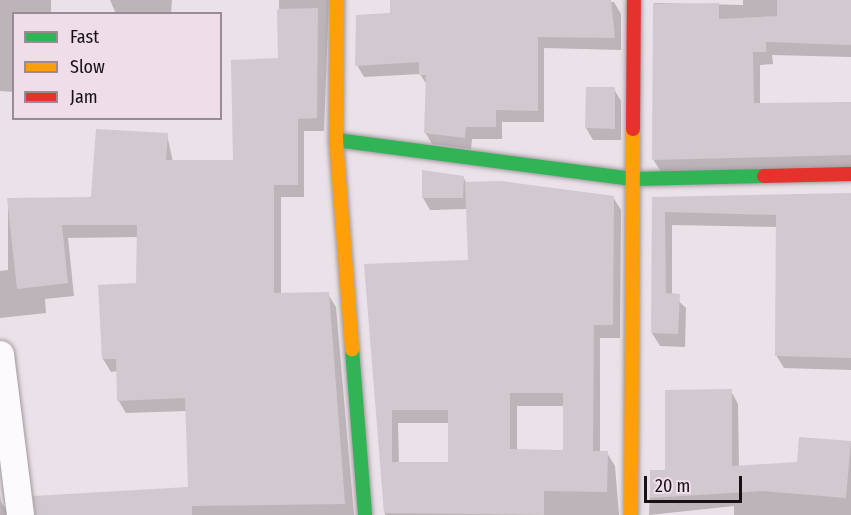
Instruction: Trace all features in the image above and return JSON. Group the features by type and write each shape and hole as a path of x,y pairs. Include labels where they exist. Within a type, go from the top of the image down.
{"street":[{"path":"337,0 336,140 365,515"},
{"path":"631,515 634,0"},
{"path":"336,140 632,179 851,174"},
{"path":"0,354 20,515"}],"building":[{"path":"390,0 611,0 615,38 538,37 538,111 496,110 496,127 466,127 465,138 424,133 426,75 419,75 419,62 355,66 356,15 390,13"},
{"path":"777,0 851,0 851,45 766,42 766,52 753,52 754,103 851,102 851,155 652,160 653,4 719,3 719,19 777,16"},
{"path":"318,8 317,118 298,119 298,185 274,185 274,293 329,292 345,504 192,506 192,515 35,515 33,496 188,487 185,398 117,401 116,359 102,359 98,285 136,283 137,225 62,225 68,283 17,289 7,198 91,197 96,129 168,133 166,160 233,160 231,60 278,58 277,9"},
{"path":"586,87 615,87 615,129 585,128"},
{"path":"422,170 464,176 463,198 422,198"},
{"path":"501,181 614,196 613,325 594,325 593,451 608,451 607,492 544,491 544,515 384,513 364,264 468,260 465,182","holes":["510,393 563,393 563,450 510,449","392,410 448,410 448,462 392,462"]},
{"path":"851,193 851,358 775,356 776,215 665,212 666,293 680,294 678,334 651,333 652,197"},
{"path":"732,389 732,466 797,462 799,437 851,441 846,498 762,491 650,498 650,470 665,470 665,390"}],"traffic: fast":[{"path":"336,140 632,179 764,176"},
{"path":"352,349 365,515"}],"traffic: slow":[{"path":"337,0 336,140 352,349"},
{"path":"631,515 633,129"}],"traffic: jam":[{"path":"633,129 634,0"},
{"path":"764,176 851,174"}]}
